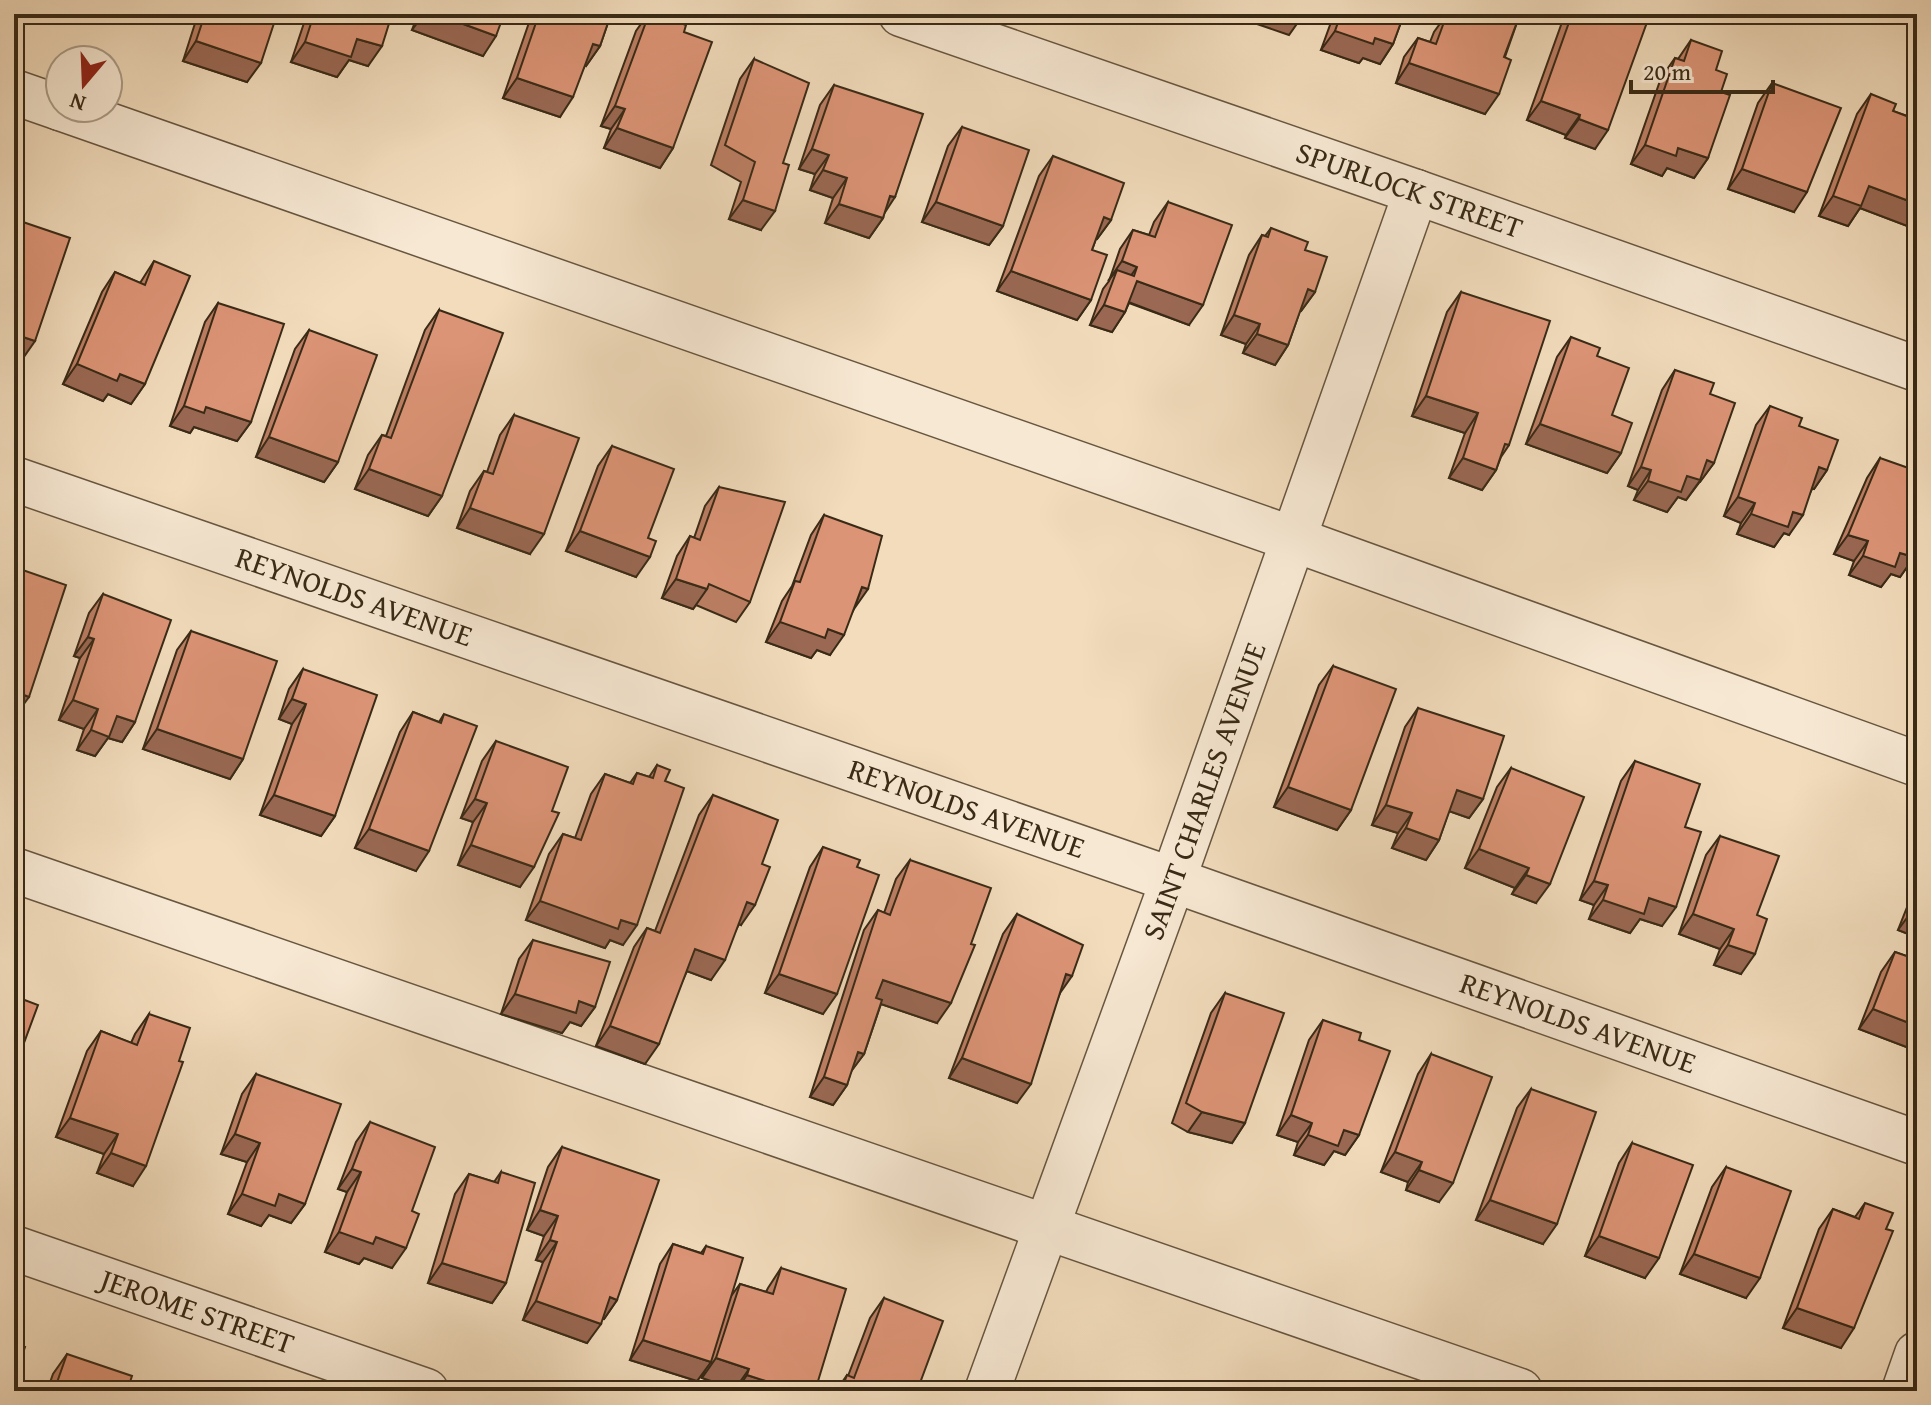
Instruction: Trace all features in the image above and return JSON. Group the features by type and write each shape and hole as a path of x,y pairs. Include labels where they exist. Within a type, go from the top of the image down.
{"street":[{"name":"SPURLOCK STREET","path":"901,14 1917,369"},
{"path":"14,92 44,102"},
{"path":"106,124 1293,539 1917,764"},
{"name":"SAINT CHARLES AVENUE","path":"987,1391 1173,880 1416,192"},
{"name":"REYNOLDS AVENUE","path":"14,479 1173,880 1917,1143"},
{"path":"14,870 1520,1391"},
{"name":"JEROME STREET","path":"14,1248 426,1391"},
{"path":"1904,1391 1917,1354"}],"building":[{"path":"205,14 277,14 261,63 196,41"},
{"path":"314,14 392,14 382,46 357,39 351,57 305,42"},
{"path":"436,14 504,14 496,36"},
{"path":"539,14 611,14 600,46 593,44 573,97 517,78"},
{"path":"649,14 686,25 684,32 712,42 673,148 617,128 625,109 615,106"},
{"path":"1341,14 1404,14 1393,44 1375,38 1373,44 1335,31"},
{"path":"1447,14 1520,14 1504,57 1511,60 1499,94 1409,63 1418,38 1436,44"},
{"path":"1572,14 1650,14 1608,130 1579,119 1580,115 1541,101"},
{"path":"1691,40 1722,51 1716,70 1727,74 1721,92 1730,95 1708,158 1678,148 1676,156 1645,145 1675,58 1684,61"},
{"path":"754,59 809,83 783,163 789,165 775,211 743,200 755,162 725,145"},
{"path":"1772,83 1841,108 1807,192 1742,169"},
{"path":"834,85 923,114 895,197 890,196 883,218 839,204 847,178 823,170 829,155 812,149"},
{"path":"1871,94 1896,104 1893,111 1917,120 1917,204 1869,186 1861,206 1833,196"},
{"path":"962,127 1029,150 1003,226 936,202"},
{"path":"1053,156 1124,183 1111,220 1104,217 1092,250 1107,255 1091,300 1011,271"},
{"path":"1168,202 1232,225 1203,305 1137,281 1125,312 1104,305 1117,270 1134,276 1137,267 1122,261 1133,230 1155,237"},
{"path":"14,219 70,238 35,341 14,334"},
{"path":"1271,228 1308,242 1305,250 1327,257 1315,292 1308,289 1288,345 1257,334 1260,324 1234,315 1262,235 1268,237"},
{"path":"154,261 190,276 145,384 120,374 117,381 77,364 115,272 145,285"},
{"path":"1461,292 1550,321 1509,445 1505,444 1496,470 1463,458 1478,413 1426,396"},
{"path":"218,303 284,324 251,422 206,407 204,413 184,406"},
{"path":"439,310 503,333 442,496 369,469 382,435 391,438"},
{"path":"309,330 377,355 338,462 269,437"},
{"path":"1571,337 1600,348 1597,356 1629,368 1612,415 1632,423 1621,453 1540,424"},
{"path":"1675,370 1714,383 1710,394 1735,403 1714,463 1707,460 1700,480 1687,476 1681,492 1648,481 1651,470 1641,467"},
{"path":"1770,406 1802,418 1799,426 1838,440 1827,470 1819,467 1803,515 1793,512 1788,527 1751,514 1755,503 1738,497"},
{"path":"514,415 579,438 544,534 470,508 484,471 493,474"},
{"path":"612,446 674,469 648,538 656,541 650,557 580,531"},
{"path":"1880,458 1917,471 1917,549 1914,557 1900,553 1895,567 1863,556 1868,541 1848,535"},
{"path":"719,487 785,502 750,602 709,584 707,589 676,579 690,536 700,540"},
{"path":"824,515 882,536 868,589 862,587 844,635 828,629 825,638 780,622 795,581 800,582"},
{"path":"14,567 66,585 29,697 14,691"},
{"path":"103,594 171,620 135,722 117,716 109,737 91,730 98,709 73,700 94,639 88,637"},
{"path":"191,631 277,661 243,759 157,729"},
{"path":"1333,666 1396,689 1351,810 1288,787"},
{"path":"303,669 377,695 335,816 274,795 306,704 292,699"},
{"path":"1418,708 1504,736 1483,799 1457,790 1439,840 1406,828 1412,813 1386,805"},
{"path":"413,712 441,723 444,714 477,726 429,851 369,829"},
{"path":"496,741 568,767 552,811 559,813 534,867 471,845 487,803 475,799"},
{"path":"1635,761 1700,784 1685,827 1701,832 1676,907 1649,898 1644,914 1603,900 1608,885 1594,881"},
{"path":"657,765 670,770 665,781 684,788 637,925 621,920 618,929 540,901 563,834 581,840 605,774 633,784 637,773 653,778"},
{"path":"1511,768 1584,797 1550,884 1526,875 1529,868 1479,849"},
{"path":"713,795 778,820 762,864 770,867 755,905 747,902 725,960 695,949 659,1044 610,1026 647,928 660,933"},
{"path":"1720,836 1779,856 1757,915 1767,919 1755,954 1728,945 1734,929 1693,914"},
{"path":"823,847 860,860 857,867 879,875 837,994 779,974"},
{"path":"910,860 991,888 971,944 975,945 951,1003 883,980 876,998 882,1000 864,1054 858,1052 847,1085 824,1077 878,910 890,915"},
{"path":"1017,914 1083,945 1072,976 1066,974 1031,1084 962,1058"},
{"path":"533,940 610,962 595,1007 579,1001 576,1013 515,994"},
{"path":"1895,952 1915,959 1917,952 1917,1026 1873,1009"},
{"path":"1225,993 1284,1013 1245,1123 1202,1112 1186,1103"},
{"path":"14,996 38,1005 14,1070"},
{"path":"149,1014 190,1028 179,1061 183,1062 146,1166 111,1153 118,1134 70,1118 101,1031 137,1045"},
{"path":"1323,1020 1361,1033 1359,1040 1390,1051 1359,1135 1344,1130 1338,1146 1308,1135 1312,1123 1291,1115"},
{"path":"1431,1054 1492,1077 1453,1183 1419,1170 1422,1162 1395,1152"},
{"path":"256,1074 341,1104 305,1204 279,1194 275,1206 242,1194 260,1143 235,1134"},
{"path":"1531,1089 1596,1112 1557,1224 1490,1200"},
{"path":"370,1122 435,1147 412,1211 419,1214 406,1248 376,1237 373,1244 339,1232 361,1172 352,1169"},
{"path":"1632,1143 1693,1165 1659,1258 1599,1236"},
{"path":"562,1147 659,1180 617,1300 610,1297 601,1324 536,1301 557,1242 550,1240 558,1216 540,1210"},
{"path":"1726,1167 1791,1191 1760,1278 1694,1254"},
{"path":"501,1172 535,1183 506,1283 442,1263 469,1174 498,1183"},
{"path":"1865,1203 1893,1213 1886,1229 1893,1231 1854,1328 1797,1308 1833,1209 1859,1219"},
{"path":"673,1244 703,1254 706,1246 743,1258 711,1362 643,1340"},
{"path":"781,1268 846,1289 815,1391 797,1391 747,1375 749,1369 716,1358 740,1284 773,1294"},
{"path":"884,1298 943,1321 917,1391 841,1391 847,1375 854,1378"},
{"path":"14,1344 25,1347 14,1380"},
{"path":"67,1354 132,1376 127,1391 54,1391"},
{"path":"166,1385 185,1391 164,1391"}]}
